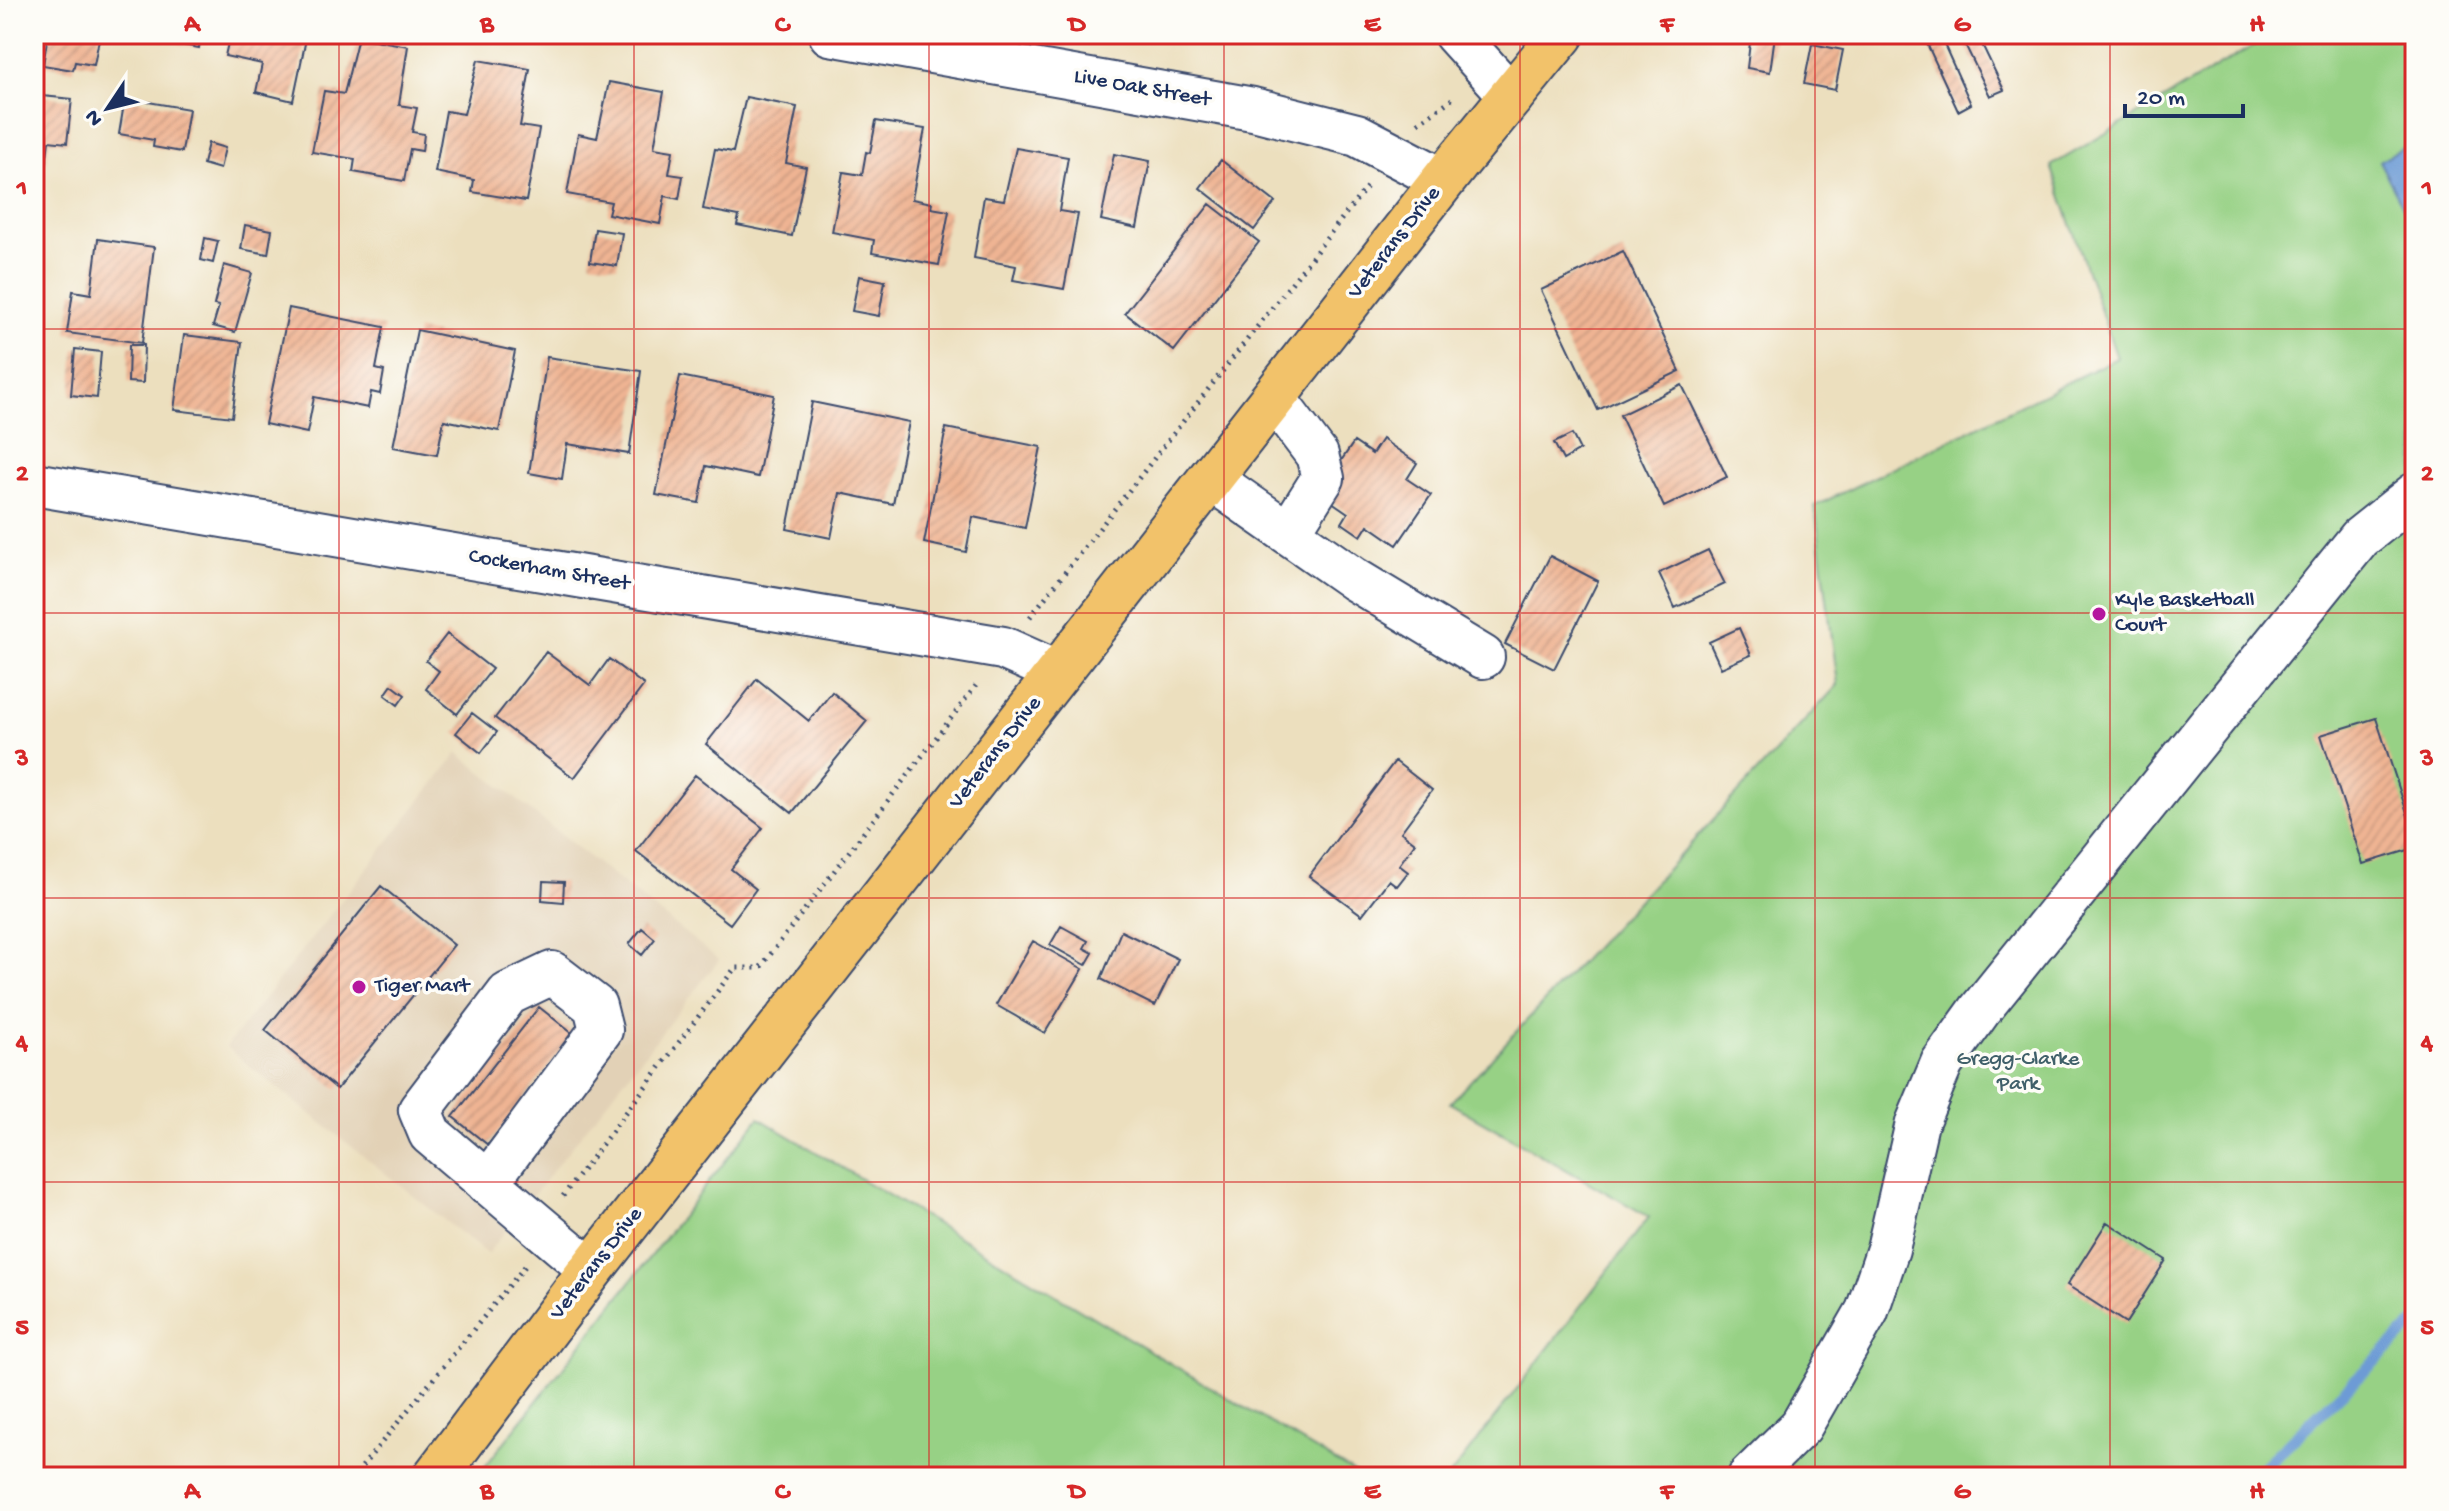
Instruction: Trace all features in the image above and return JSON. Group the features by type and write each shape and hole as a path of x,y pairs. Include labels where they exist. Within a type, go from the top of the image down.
{"main road":[{"name":"Veterans Drive","path":"435,1477 591,1270 1443,180 1562,34"}],"street":[{"name":"Live Oak Street","path":"830,34 1253,109 1357,135 1443,180"},
{"path":"1455,34 1512,97"},
{"path":"1274,398 1317,455 1323,478 1289,532"},
{"path":"1211,479 1354,579 1483,657"},
{"name":"Cockerham Street","path":"34,484 1003,648 1059,673"},
{"path":"1749,1477 1801,1426 1867,1311 1888,1249 1917,1123 1942,1063 1980,1010 2360,538 2415,494"},
{"path":"487,1183 601,1030 595,1006 552,973 508,994 420,1110 430,1134 487,1183 545,1230 591,1270"}],"path":[{"path":"1411,129 1459,94"},
{"path":"1026,622 1374,177"},
{"path":"354,1477 528,1264 566,1191 735,968 760,968 979,682"},
{"path":"360,1469 370,1477"}],"shaded area":[{"path":"458,753 719,960 487,1254 226,1047"}],"green space":[{"name":"Gregg-Clarke Park","path":"2273,34 2415,34 2415,1477 1449,1477 1649,1217 1450,1103 1838,685 1815,506 2117,358 2051,166"},
{"path":"759,1118 1361,1477 477,1477"}],"water":[{"path":"2415,141 2415,229 2379,161"}],"building":[{"path":"48,34 100,34 94,65 75,62 73,70 43,65"},
{"path":"128,34 201,34 199,48"},
{"path":"230,34 307,34 293,101 256,92 262,64 225,56"},
{"path":"1751,34 1775,35 1770,72 1747,68"},
{"path":"1960,34 1977,34 2004,90 1990,96"},
{"path":"358,37 408,46 399,105 417,108 412,132 424,134 422,151 410,149 404,181 353,172 355,159 312,152 324,91 344,94"},
{"path":"1942,40 1971,104 1958,111 1928,46"},
{"path":"1812,44 1843,50 1835,90 1804,84"},
{"path":"478,60 530,69 520,126 539,129 526,201 472,192 474,180 435,172 446,111 464,114"},
{"path":"609,82 664,92 654,148 673,151 669,174 683,176 679,199 665,196 660,224 608,214 611,202 567,194 578,134 597,138"},
{"path":"42,96 72,99 67,143 49,141 46,164 34,162 34,115 39,116"},
{"path":"746,97 797,107 786,163 806,167 792,236 737,225 739,216 703,209 715,149 733,152"},
{"path":"125,98 189,109 182,152 153,147 154,140 119,134"},
{"path":"876,121 925,129 912,199 932,203 931,208 949,211 939,265 872,253 874,240 832,232 843,172 862,175"},
{"path":"208,143 225,148 220,169 203,164"},
{"path":"1016,148 1068,157 1059,211 1078,214 1064,289 1013,280 1016,266 974,258 984,197 1004,200"},
{"path":"1114,154 1150,161 1137,228 1101,220"},
{"path":"1221,160 1275,202 1254,230 1200,188"},
{"path":"1210,204 1259,242 1174,351 1125,313"},
{"path":"245,225 272,230 268,254 241,249"},
{"path":"595,229 622,233 617,266 590,262"},
{"path":"205,238 218,241 213,263 201,260"},
{"path":"98,239 154,247 142,343 67,333 73,291 91,294"},
{"path":"1623,251 1680,371 1598,410 1541,290"},
{"path":"224,265 252,273 235,332 213,326 219,306 214,305"},
{"path":"859,276 885,281 879,316 852,311"},
{"path":"289,308 384,327 376,369 384,371 380,394 371,392 368,408 314,397 307,433 265,424"},
{"path":"417,330 515,351 499,431 444,420 437,455 393,447"},
{"path":"184,335 242,342 232,417 174,410"},
{"path":"129,345 144,345 143,383 128,382"},
{"path":"75,349 101,352 97,398 71,395"},
{"path":"547,357 641,371 629,454 567,444 562,479 529,473"},
{"path":"680,376 774,395 758,477 706,466 699,503 656,495"},
{"path":"1682,385 1727,477 1664,507 1620,415"},
{"path":"812,402 909,422 893,504 840,493 831,538 787,529"},
{"path":"946,428 1041,447 1025,528 973,517 966,552 924,543"},
{"path":"1572,434 1580,450 1563,460 1554,443"},
{"path":"1382,439 1417,463 1407,479 1431,495 1397,545 1368,525 1361,536 1342,523 1348,513 1319,493 1354,442 1372,454"},
{"path":"1708,550 1725,584 1675,608 1659,573"},
{"path":"1550,556 1598,581 1554,669 1505,644"},
{"path":"1739,628 1751,655 1721,668 1709,642"},
{"path":"447,634 492,669 457,714 426,689 439,671 426,661"},
{"path":"546,652 590,685 609,659 644,685 574,778 495,718"},
{"path":"757,679 809,721 832,692 867,721 792,813 706,744"},
{"path":"392,685 405,695 398,705 385,695"},
{"path":"472,713 497,732 481,753 456,733"},
{"path":"2376,718 2415,837 2415,848 2363,864 2321,735"},
{"path":"1395,761 1432,790 1401,832 1415,843 1399,865 1408,872 1397,886 1389,880 1362,915 1309,876"},
{"path":"695,775 763,828 731,869 756,889 730,924 636,851"},
{"path":"543,881 564,882 563,902 542,900"},
{"name":"Tiger Mart","path":"381,886 454,945 337,1089 265,1030"},
{"path":"1061,926 1088,941 1084,948 1093,953 1086,965 1050,945"},
{"path":"642,928 655,939 642,955 629,944"},
{"path":"1121,931 1178,959 1155,1006 1101,979"},
{"path":"1033,941 1083,969 1045,1033 996,1005"},
{"path":"539,1007 573,1034 488,1145 453,1117"},
{"path":"2107,1222 2166,1260 2126,1323 2067,1285"}],"waterway":[{"path":"2253,1477 2415,1323"}],"place":[{"name":"Kyle Basketball Court","path":"2099,614"},
{"name":"Tiger Mart","path":"359,987"}]}
